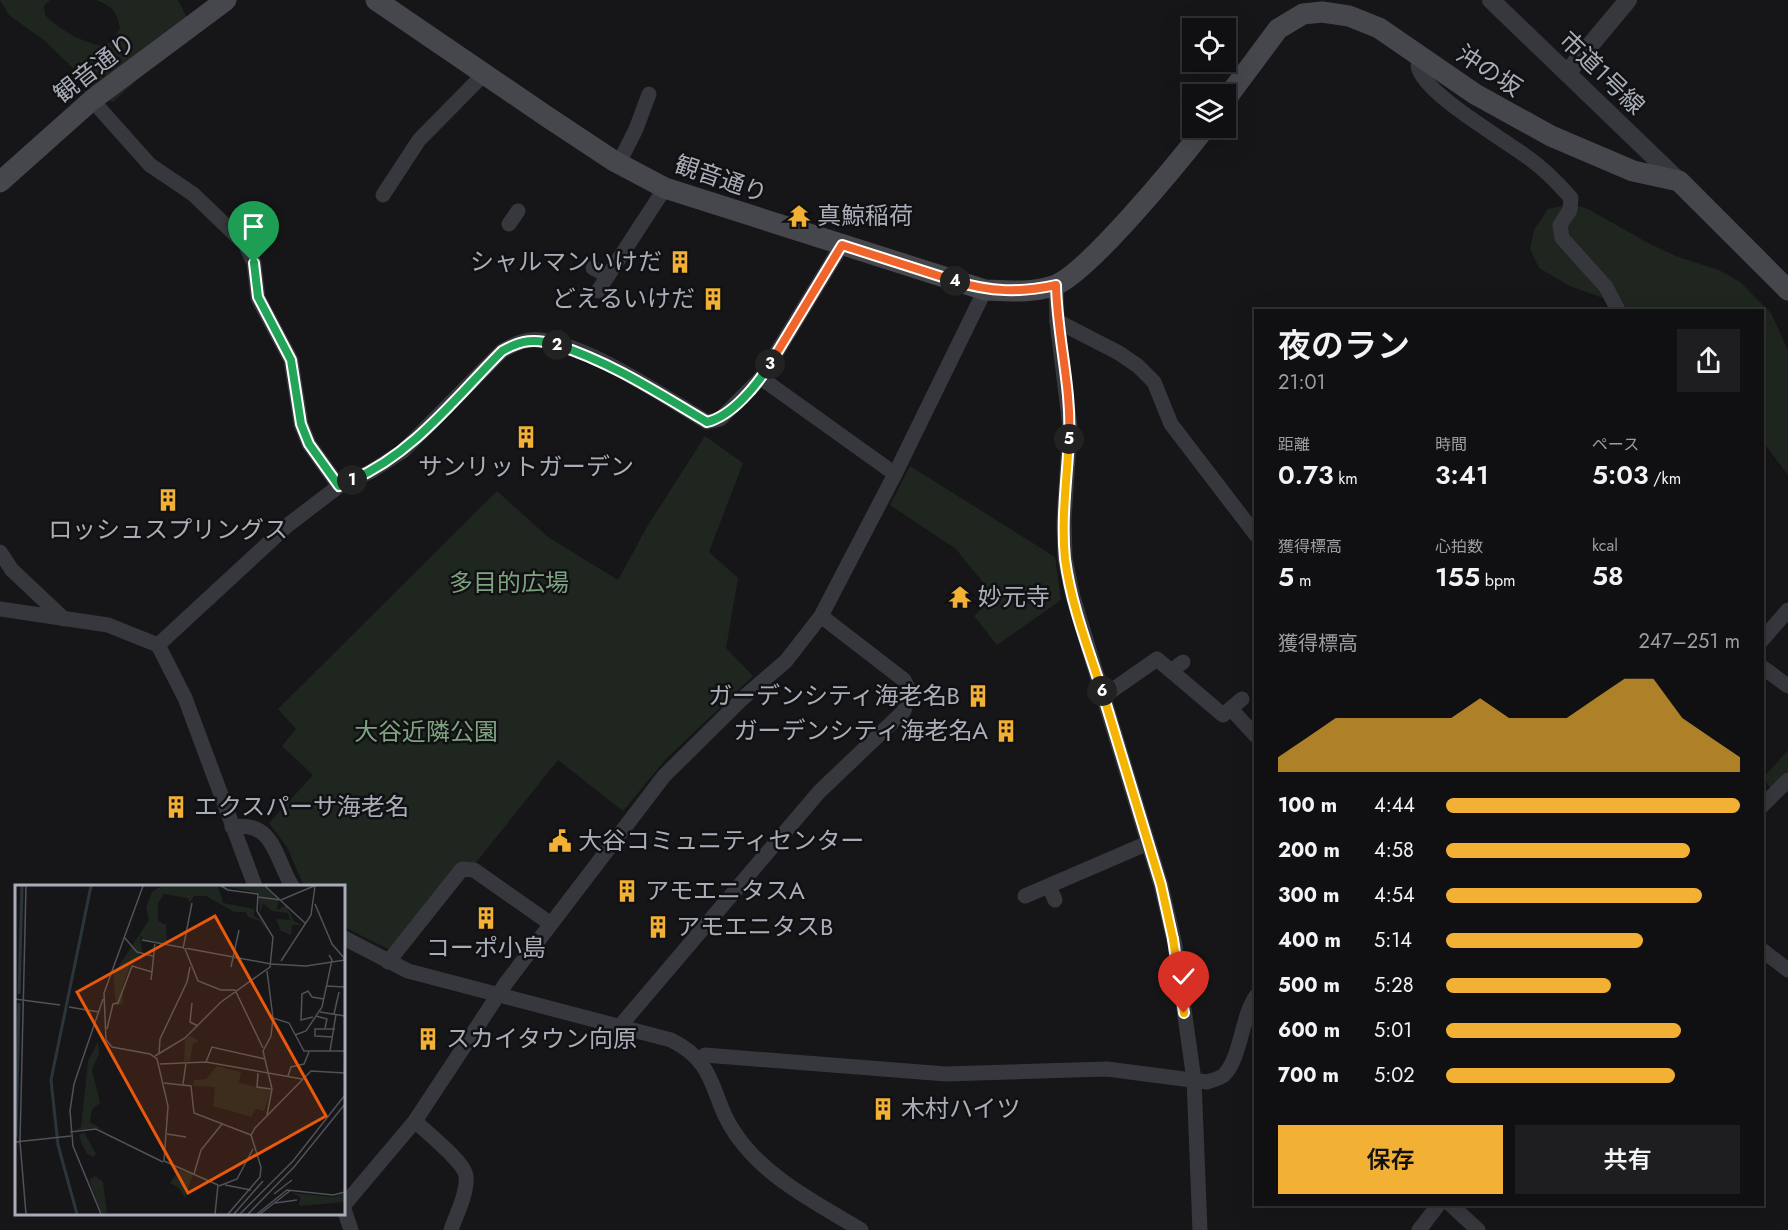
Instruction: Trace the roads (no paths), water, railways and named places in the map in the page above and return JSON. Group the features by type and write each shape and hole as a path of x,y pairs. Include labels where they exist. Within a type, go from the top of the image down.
{"main road":[{"name":"観音通り","path":"0,182 92,100 226,0"},
{"name":"観音通り","path":"376,0 619,163 665,188 985,290 1025,291 1056,285 1088,262 1197,138"},
{"name":"沖の坂","path":"1236,86 1278,29 1304,14 1322,12 1349,16 1379,28 1501,109 1551,136 1633,171 1679,181"},
{"path":"1679,181 1788,290"}],"street":[{"name":"市道1号線","path":"1491,0 1679,181"},
{"path":"1567,73 1628,0"},
{"path":"1423,58 1418,66 1419,74 1429,84 1465,114 1525,154 1571,198 1570,210 1560,225 1562,238 1606,287 1617,309"},
{"path":"383,195 419,140 484,74"},
{"path":"619,163 636,129 649,93"},
{"path":"92,100 150,165 193,194 245,244 254,263 258,297 291,360 301,424 309,444 339,486"},
{"path":"598,291 665,188"},
{"path":"158,645 288,525 339,486 370,472 404,451 502,351 519,341 541,340 584,353 623,372 707,422 720,419 761,378 842,245"},
{"path":"593,268 608,276"},
{"path":"1056,285 1057,321 1070,427 1064,520 1065,558 1072,597 1161,885 1175,945 1194,1080 1200,1230"},
{"path":"345,1206 415,1121 500,994 664,776 743,698 786,661 821,616 895,474 985,290"},
{"path":"1057,321 1119,352 1154,382 1172,424 1254,532"},
{"path":"761,378 895,474"},
{"path":"0,552 12,570 64,619"},
{"path":"0,609 108,625 158,645 185,698 255,885"},
{"path":"1764,638 1788,610"},
{"path":"620,1026 819,792 904,711 909,690 904,680 821,616"},
{"path":"1104,696 1157,659 1177,666 1223,715 1237,704 1254,733"},
{"path":"1764,668 1788,686"},
{"path":"1764,804 1788,780"},
{"path":"232,827 252,825 260,830 273,846 292,885"},
{"path":"1025,896 1052,893 1148,843"},
{"path":"388,963 462,869 474,870 551,924"},
{"path":"345,939 388,963 408,970 671,1040 698,1057 709,1073 732,1129 757,1160 782,1181 861,1230"},
{"path":"1764,952 1788,970"},
{"path":"705,1055 946,1074 1107,1069 1207,1082 1222,1077 1231,1066 1243,1022 1254,1000"},
{"path":"415,1121 459,1163 466,1174 465,1189 451,1230"},
{"path":"1419,1230 1437,1206"},
{"path":"1452,1206 1478,1230"},
{"path":"345,1210 351,1230"}],"place":[{"name":"真鯨稲荷","path":"799,216"},
{"name":"シャルマンいけだ","path":"680,262"},
{"name":"どえるいけだ","path":"713,299"},
{"name":"サンリットガーデン","path":"526,437"},
{"name":"ロッシュスプリングス","path":"168,500"},
{"name":"妙元寺","path":"960,597"},
{"name":"ガーデンシティ海老名B","path":"978,696"},
{"name":"ガーデンシティ海老名A","path":"1006,731"},
{"name":"エクスパーサ海老名","path":"176,807"},
{"name":"大谷コミュニティセンター","path":"560,841"},
{"name":"アモエニタスA","path":"627,891"},
{"name":"コーポ小島","path":"486,918"},
{"name":"アモエニタスB","path":"658,927"},
{"name":"スカイタウン向原","path":"428,1039"},
{"name":"木村ハイツ","path":"883,1109"}],"park label":[{"name":"多目的広場","path":"509,583"},
{"name":"大谷近隣公園","path":"426,732"}]}
